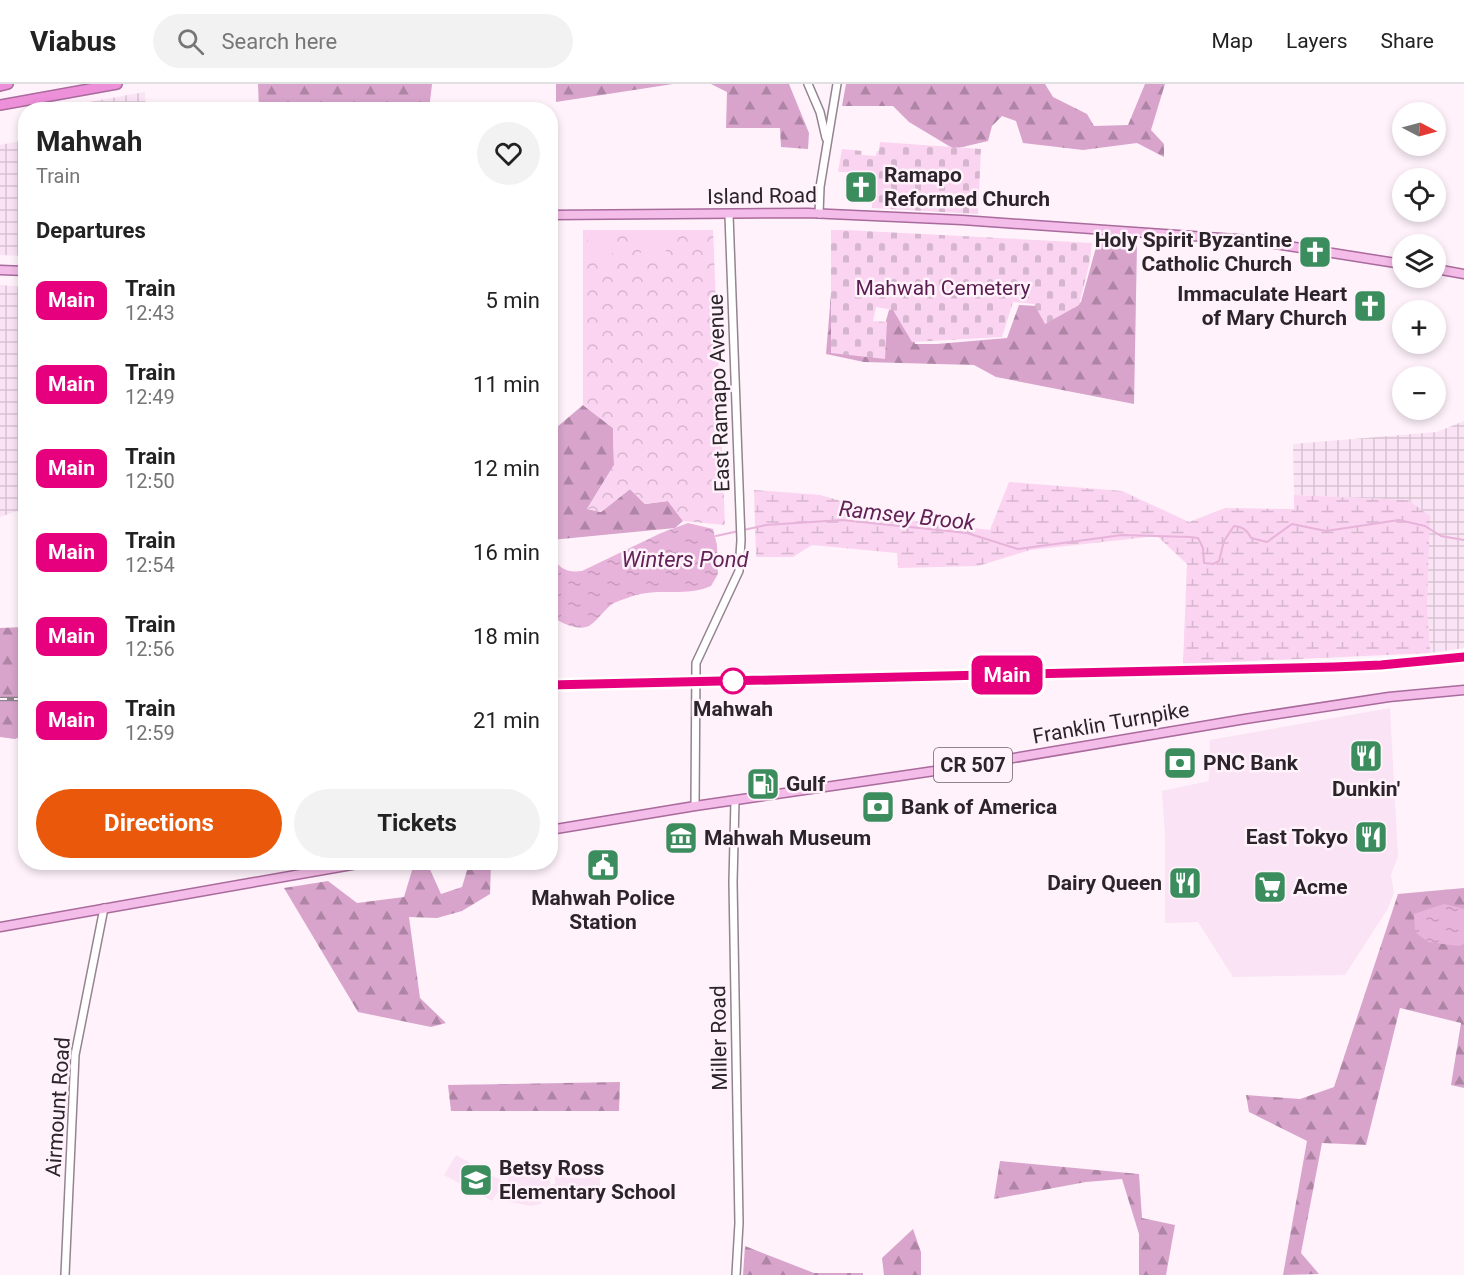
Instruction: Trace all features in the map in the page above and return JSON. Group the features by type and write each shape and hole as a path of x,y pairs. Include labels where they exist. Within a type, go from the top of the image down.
{"highway":[{"path":"0,86 8,84"},
{"path":"0,105 117,84"}],"main road":[{"name":"Island Road","path":"558,215 819,214 962,220 1218,237 1267,242 1392,262"},
{"path":"0,270 18,271"},
{"path":"1446,271 1464,274"},
{"name":"Franklin Turnpike","path":"558,829 695,806 948,770 1245,719 1389,698 1464,690"},
{"path":"0,927 323,870"}],"street":[{"path":"808,84 820,112 827,145"},
{"path":"819,214 819,193 837,84"},
{"name":"East Ramapo Avenue","path":"695,806 696,663 739,571 741,540 729,215"},
{"name":"Miller Road","path":"735,800 733,882 739,1222 736,1275"},
{"name":"Airmount Road","path":"64,1275 75,1055 104,908"}],"shaded area":[{"path":"145,92 146,102 89,102"},
{"path":"18,141 18,256 0,255 0,145"},
{"path":"0,285 18,286 18,511 0,517"},
{"path":"1464,421 1464,648 1430,653 1427,602 1408,500 1294,495 1293,444 1437,432"},
{"path":"1390,708 1398,856 1391,875 1394,893 1387,910 1345,975 1233,977 1198,922 1165,923 1165,836 1162,791 1209,781 1210,740"},
{"name":"Betsy Ross Elementary School","path":"456,1155 502,1181 508,1182 509,1176 539,1175 540,1171 549,1169 550,1185 555,1184 555,1176 588,1178 589,1173 600,1173 600,1200 556,1201 555,1191 545,1191 545,1199 541,1200 541,1204 531,1206 505,1201 505,1192 498,1192 492,1201 444,1175"}],"green space":[{"path":"258,84 432,84 430,102 259,102"},
{"path":"556,84 673,84 556,102"},
{"path":"711,84 789,84 809,133 808,149 781,147 780,128 726,128 727,92"},
{"path":"846,84 1045,84 1053,97 1087,114 1094,126 1128,125 1145,84 1165,84 1151,130 1164,144 1164,157 1137,143 1083,150 1023,143 1016,121 1002,116 992,126 988,141 954,149 909,122 893,106 842,106"},
{"path":"880,142 981,149 978,214 872,208 873,172 838,172 842,149 862,151 862,155 876,156"},
{"path":"583,230 713,230 725,525 683,521 668,501 645,504 630,489 601,512 587,509 614,465 613,428 583,405"},
{"name":"Mahwah Cemetery","path":"831,230 1092,243 1079,305 1045,324 1034,304 1013,302 1002,337 912,342 893,310 876,307 873,321 887,322 885,359 831,353"},
{"path":"641,231 666,231 666,245 641,246"},
{"path":"612,232 612,244 588,244 588,233"},
{"path":"1098,240 1137,245 1134,404 996,377 974,365 864,362 826,354 834,258 853,339 884,328 889,310 897,306 905,312 915,344 937,344 1007,338 1019,305 1074,308 1081,302"},
{"path":"641,247 666,247 666,262 641,262"},
{"path":"612,249 612,261 588,261 588,250"},
{"path":"583,405 613,428 614,465 587,509 601,512 630,489 645,504 668,501 683,521 675,528 558,539 558,426"},
{"path":"1009,482 1122,491 1189,522 1225,508 1294,509 1294,495 1408,500 1430,516 1427,602 1430,653 1183,664 1187,564 1157,536 1030,550 978,566 898,568 897,553 812,545 793,557 756,557 754,490 820,495 915,521 990,530"},
{"path":"18,627 18,738 15,739 0,737 0,628"},
{"path":"412,870 430,870 441,894 462,887 467,870 491,870 490,894 462,911 437,918 409,917 420,998 446,1023 431,1027 358,1012 284,888 328,881 357,903 404,897"},
{"path":"1464,888 1464,1088 1451,1085 1461,1023 1400,1008 1366,1145 1322,1143 1301,1253 1319,1274 1283,1275 1307,1141 1249,1112 1246,1095 1300,1099 1334,1087 1398,894"},
{"path":"620,1082 619,1111 451,1111 448,1085"},
{"path":"1000,1161 1139,1174 1142,1218 1175,1225 1166,1275 1139,1275 1139,1234 1122,1179 1086,1182 994,1199"},
{"path":"913,1229 921,1252 921,1275 884,1275 882,1258"},
{"path":"745,1246 814,1273 863,1273 863,1275 743,1275"}],"water":[{"name":"Winters Pond","path":"688,523 713,529 717,545 718,574 711,586 693,591 655,592 631,597 614,603 586,627 572,626 558,620 558,564 571,571 582,571 661,533"},
{"path":"1444,904 1464,909 1464,944 1458,946 1428,942 1415,932 1414,914"}],"waterway":[{"name":"Ramsey Brook","path":"716,536 766,525 842,520 967,533 1018,549 1122,535 1190,537 1198,538 1203,548 1204,563 1213,564 1219,561 1224,541 1234,526 1244,529 1251,538 1267,542 1292,524 1326,531 1399,520 1425,526 1441,536 1464,540"}],"railway":[{"path":"558,685 1334,667 1464,657"},
{"path":"0,699 18,699"}],"train":[{"name":"Main","path":"558,685 1334,667 1411,663 1464,657"}],"place":[{"name":"Ramapo Reformed Church","path":"861,187"},
{"name":"Holy Spirit Byzantine Catholic Church","path":"1315,252"},
{"name":"Immaculate Heart of Mary Church","path":"1370,306"},
{"name":"Mahwah","path":"733,681"},
{"name":"Dunkin'","path":"1366,756"},
{"name":"PNC Bank","path":"1180,763"},
{"name":"Gulf","path":"763,784"},
{"name":"Bank of America","path":"878,807"},
{"name":"East Tokyo","path":"1371,837"},
{"name":"Mahwah Museum","path":"681,838"},
{"name":"Mahwah Police Station","path":"603,865"},
{"name":"Dairy Queen","path":"1185,883"},
{"name":"Acme","path":"1270,887"},
{"name":"Betsy Ross Elementary School","path":"476,1180"}]}
